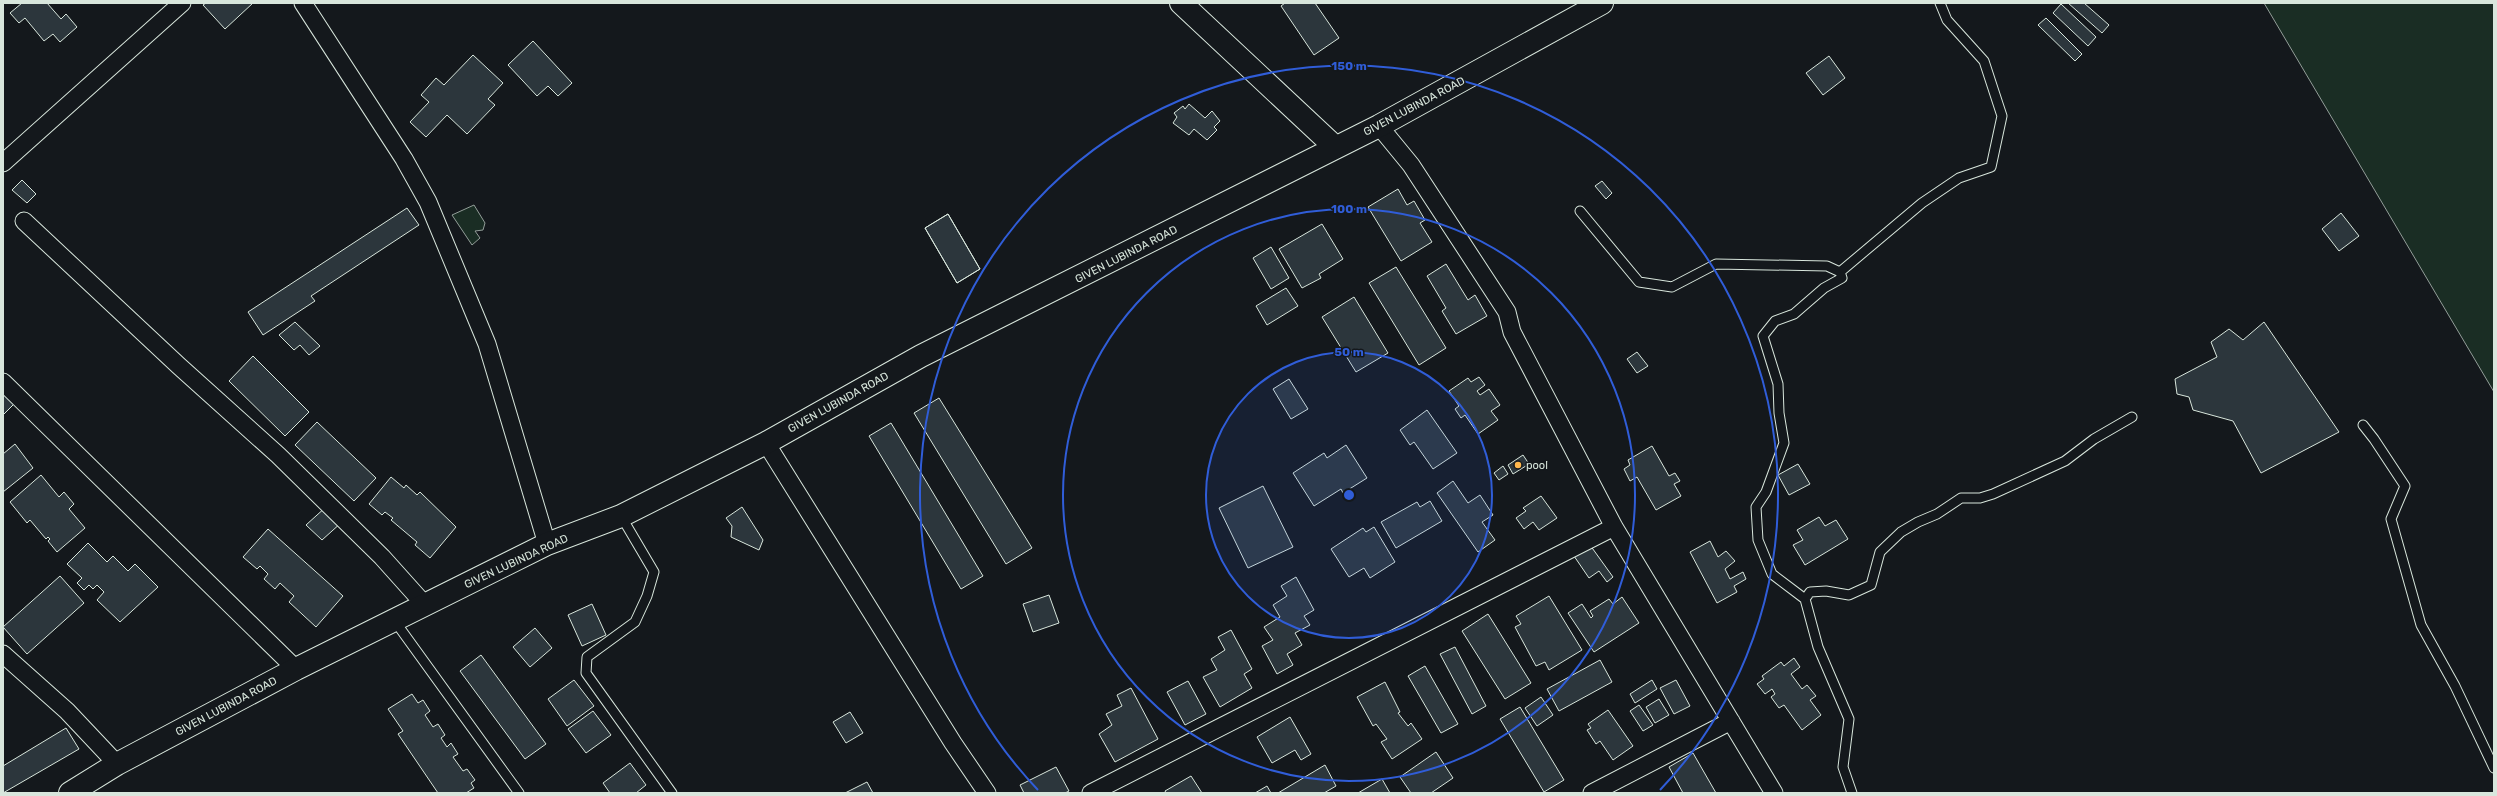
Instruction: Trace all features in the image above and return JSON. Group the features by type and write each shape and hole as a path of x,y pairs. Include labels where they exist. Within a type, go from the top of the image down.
{"street":[{"path":"3,164 182,3"},
{"path":"303,3 404,159 428,202 487,344 547,544"},
{"path":"1181,3 1336,147"},
{"name":"GIVEN LUBINDA ROAD","path":"70,793 117,764 296,669 547,544 621,516 766,443 922,356 1379,126 1602,3"},
{"path":"1379,126 1411,165 1507,312 1512,332 1614,527 1774,793"},
{"path":"24,222 179,366 278,455 382,557 425,605"},
{"path":"3,382 296,669"},
{"path":"766,443 953,743 987,793"},
{"path":"1091,793 1614,527"},
{"path":"3,654 67,711 117,764"},
{"path":"1592,793 1731,721"}],"lane":[{"path":"1840,272 1922,203 1959,178 1991,167 2002,116 1984,61 1947,20 1940,3"},
{"path":"1580,211 1639,282 1672,287 1716,264 1827,266 1840,272 1842,278 1824,288 1794,314 1775,321 1763,336 1778,384 1779,412 1784,443 1766,492 1756,507 1758,540 1772,574 1805,599 1818,647 1849,719 1843,767 1852,793"},
{"path":"1805,599 1810,592 1826,591 1849,594 1870,585 1880,552 1912,525 1937,514 1961,498 1980,498 1993,494 2065,461 2094,439 2132,416"},
{"path":"2363,425 2374,439 2404,486 2391,519 2421,625 2455,686 2494,768"},
{"path":"621,516 654,572 647,596 635,622 587,658 586,673 672,793"},
{"path":"394,620 519,793"}],"green space":[{"path":"2264,3 2494,3 2494,392"},
{"path":"474,205 485,223 483,230 475,231 480,238 472,245 452,215"}],"building":[{"path":"22,3 47,3 61,19 66,14 77,27 60,42 53,34 44,41 25,18 19,23 10,13"},
{"path":"206,3 253,3 225,29 203,5"},
{"path":"1285,3 1315,3 1339,38 1314,55 1281,6"},
{"path":"2068,3 2084,3 2109,25 2102,33"},
{"path":"2061,4 2096,37 2088,46 2053,13"},
{"path":"2046,18 2082,54 2075,61 2038,25"},
{"path":"533,41 572,83 558,96 548,86 537,96 508,65"},
{"path":"473,55 503,83 488,99 495,105 467,134 447,115 426,137 410,122 429,102 421,95 436,78 444,85"},
{"path":"1829,56 1845,78 1823,95 1806,73"},
{"path":"1189,104 1205,118 1212,111 1220,121 1214,127 1217,130 1207,140 1194,129 1189,135 1173,123 1177,117 1174,113 1183,106 1185,109"},
{"path":"22,180 36,194 27,203 12,190"},
{"path":"1602,181 1612,193 1606,199 1595,186"},
{"path":"1398,189 1407,205 1414,201 1425,220 1420,223 1432,242 1401,261 1368,207"},
{"path":"407,208 419,225 311,296 315,301 263,335 248,312"},
{"path":"2341,213 2359,236 2339,251 2322,229"},
{"path":"948,214 980,269 957,283 925,228"},
{"path":"948,214 980,269 957,283 925,228"},
{"path":"1322,224 1343,259 1319,274 1321,278 1302,288 1279,249"},
{"path":"1271,247 1289,278 1271,289 1253,258"},
{"path":"1446,264 1468,300 1475,295 1487,316 1456,334 1442,311 1446,308 1427,276"},
{"path":"1396,267 1446,348 1419,365 1369,283"},
{"path":"1286,288 1298,306 1267,325 1256,306"},
{"path":"1354,297 1388,353 1356,372 1322,317"},
{"path":"295,322 320,346 309,355 300,345 294,350 279,335"},
{"path":"2264,322 2339,432 2261,473 2233,421 2193,410 2189,397 2177,394 2175,379 2217,357 2211,342 2229,329 2243,340"},
{"path":"1637,352 1648,366 1637,373 1627,359"},
{"path":"253,356 309,412 285,436 229,381"},
{"path":"1479,377 1485,385 1477,391 1480,395 1489,389 1500,405 1491,411 1498,420 1478,434 1465,415 1461,418 1455,409 1459,406 1449,391 1468,378 1471,382"},
{"path":"1289,379 1308,409 1291,419 1273,389"},
{"path":"3,394 14,404 4,414 3,412"},
{"path":"939,398 1032,548 1006,564 914,413"},
{"path":"1427,410 1457,453 1433,469 1414,442 1410,445 1400,430"},
{"path":"317,422 376,478 354,501 295,445"},
{"path":"891,423 983,576 961,589 869,436"},
{"path":"15,444 33,468 3,492 3,454"},
{"path":"1346,445 1367,478 1343,493 1341,489 1314,506 1293,473 1324,453 1327,458"},
{"path":"1652,446 1669,476 1675,473 1680,481 1674,484 1681,496 1656,510 1637,477 1630,481 1624,469 1630,465 1628,460"},
{"name":"pool","path":"1523,455 1529,464 1513,474 1508,465"},
{"path":"1798,464 1810,484 1789,495 1778,475"},
{"path":"1503,466 1508,474 1499,480 1494,473"},
{"path":"41,475 59,497 64,492 74,504 69,509 85,528 57,552 48,541 50,539 48,537 46,539 30,520 27,523 10,502"},
{"path":"391,477 404,488 406,485 417,495 420,492 456,527 430,558 415,545 417,542 391,520 393,518 385,512 382,515 369,504"},
{"path":"1453,481 1468,503 1480,495 1493,515 1482,522 1495,540 1478,552 1437,493"},
{"path":"1263,486 1293,547 1248,568 1219,508"},
{"path":"1541,496 1557,518 1539,530 1533,522 1524,529 1516,518 1526,511 1523,508"},
{"path":"1430,501 1442,521 1396,548 1381,522 1417,502 1420,507"},
{"path":"327,506 342,522 322,540 306,525"},
{"path":"742,507 763,540 759,550 731,537 732,526 726,518"},
{"path":"1819,517 1825,526 1836,520 1848,539 1805,565 1793,545 1803,540 1797,530"},
{"path":"1374,527 1395,562 1370,578 1364,568 1349,577 1331,549 1363,528 1366,532"},
{"path":"268,529 343,596 316,627 289,602 294,596 280,583 275,589 264,579 268,574 260,566 257,569 243,557"},
{"path":"1710,541 1718,557 1726,551 1735,561 1725,569 1730,579 1743,572 1746,579 1734,586 1737,592 1717,603 1690,552"},
{"path":"88,543 107,562 113,556 128,571 135,564 158,587 120,622 97,600 104,592 97,585 93,589 89,585 84,590 77,583 82,578 67,564"},
{"path":"1590,545 1613,577 1607,582 1599,571 1589,578 1574,556"},
{"path":"60,576 84,603 27,654 3,627"},
{"path":"1296,577 1314,610 1304,616 1310,625 1295,633 1302,645 1287,654 1293,665 1277,674 1262,646 1273,640 1264,627 1280,617 1273,605 1287,596 1281,586"},
{"path":"1049,595 1059,623 1033,632 1023,604"},
{"path":"1549,596 1582,650 1549,670 1545,662 1536,666 1515,627 1521,624 1516,616"},
{"path":"1622,597 1639,623 1594,652 1568,613 1582,604 1591,618 1593,616 1590,611 1609,599 1613,604"},
{"path":"592,604 606,635 582,646 568,615"},
{"path":"1488,614 1531,683 1505,699 1462,631"},
{"path":"535,628 552,648 530,667 513,647"},
{"path":"1231,630 1252,669 1244,674 1252,688 1220,707 1203,677 1217,670 1211,659 1225,650 1218,637"},
{"path":"1455,647 1486,706 1472,714 1440,654"},
{"path":"481,655 546,744 525,759 460,671"},
{"path":"1794,658 1800,667 1791,674 1802,689 1807,685 1816,696 1810,700 1821,715 1802,730 1784,705 1779,708 1771,697 1775,694 1772,689 1765,694 1757,684 1764,679 1762,676 1781,662 1784,666"},
{"path":"1600,660 1612,682 1559,711 1547,689"},
{"path":"1425,666 1458,724 1441,733 1408,676"},
{"path":"574,680 594,706 567,726 548,699"},
{"path":"1652,680 1657,689 1635,703 1630,694"},
{"path":"1676,680 1690,706 1674,714 1660,688"},
{"path":"1188,681 1206,714 1185,725 1167,692"},
{"path":"1385,682 1400,712 1398,713 1408,726 1411,723 1422,739 1392,759 1381,742 1387,739 1376,724 1373,726 1357,697"},
{"path":"1131,688 1158,739 1115,762 1099,734 1112,725 1106,714 1122,706 1117,695"},
{"path":"412,694 418,703 423,700 430,711 425,715 433,727 438,724 445,735 441,738 447,747 451,743 458,754 453,757 463,771 467,769 475,780 471,783 474,788 466,793 438,793 398,734 403,731 388,709"},
{"path":"1541,697 1553,715 1537,726 1525,708"},
{"path":"1659,699 1669,715 1655,723 1646,707"},
{"path":"1639,705 1653,725 1643,731 1630,711"},
{"path":"1520,707 1564,780 1544,792 1500,719"},
{"path":"1608,710 1633,746 1613,760 1600,741 1596,744 1587,730 1591,728 1588,724"},
{"path":"593,711 611,735 586,753 568,729"},
{"path":"850,712 863,733 846,743 833,722"},
{"path":"1290,717 1311,754 1301,760 1295,750 1272,763 1257,737"},
{"path":"66,728 79,749 3,793 3,766"},
{"path":"1436,752 1453,778 1431,793 1411,793 1400,777"},
{"path":"1693,753 1716,793 1683,793 1669,767"},
{"path":"630,763 646,785 636,793 610,793 603,783"},
{"path":"1325,765 1336,786 1324,793 1278,793"},
{"path":"1056,767 1069,791 1065,793 1024,793 1020,785"},
{"path":"1191,776 1202,793 1166,793 1165,791"},
{"path":"1382,779 1390,793 1358,793"},
{"path":"867,782 873,793 845,793"},
{"path":"1267,786 1271,793 1255,793"}],"place":[{"name":"pool","path":"1518,465"}]}
